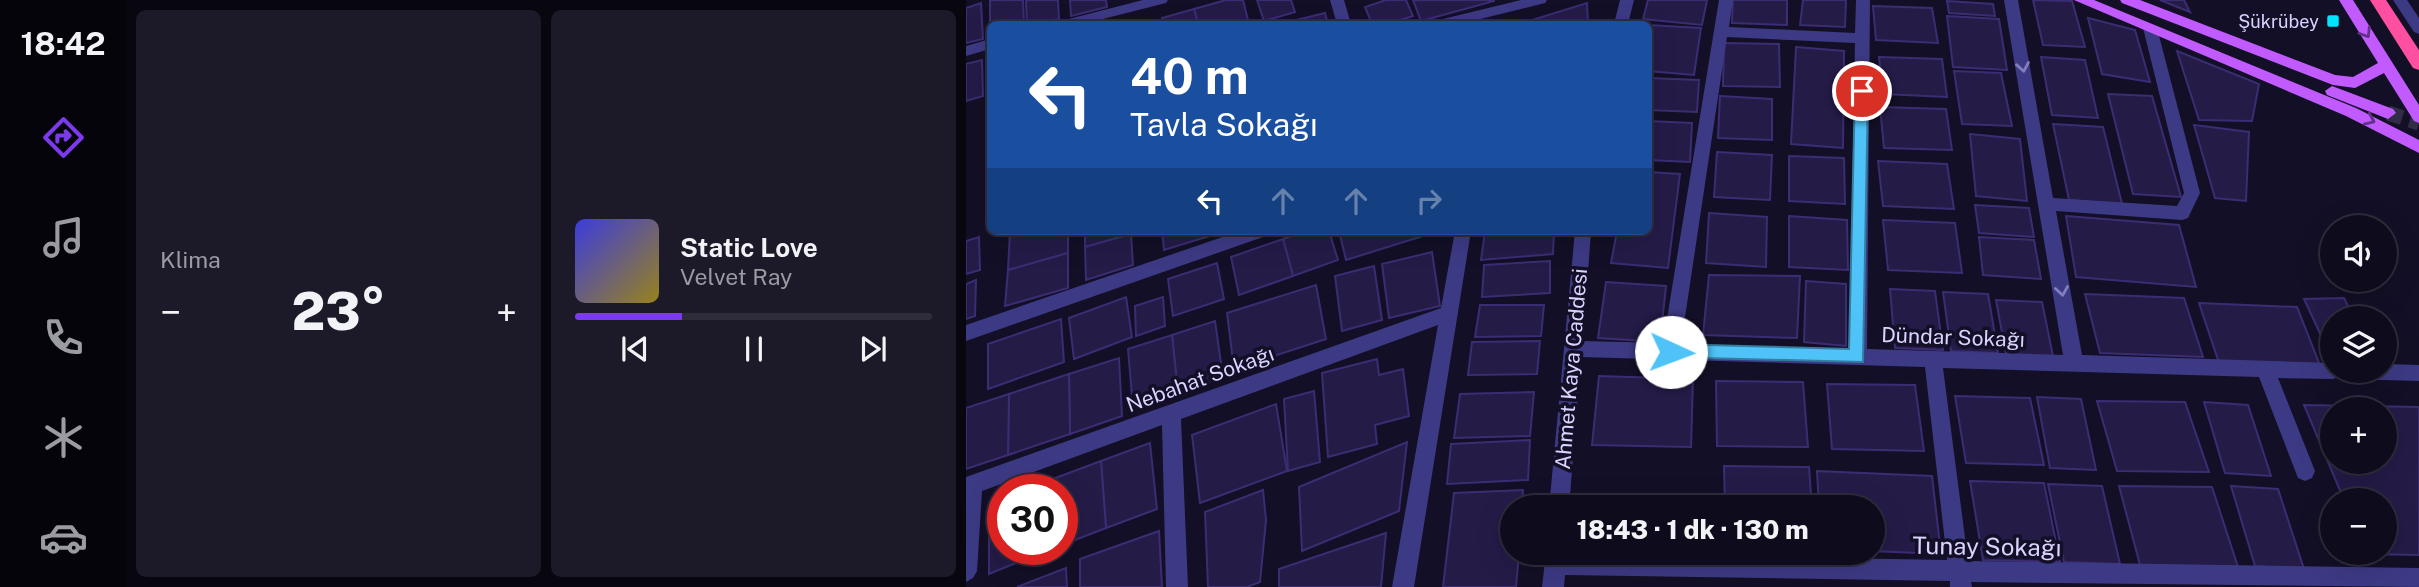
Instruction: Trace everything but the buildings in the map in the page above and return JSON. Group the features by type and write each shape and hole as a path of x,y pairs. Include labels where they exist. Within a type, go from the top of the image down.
{"highway":[{"path":"2378,0 2419,64"}],"main road":[{"path":"2081,0 2362,117 2419,147"},
{"path":"2105,0 2388,113"},
{"path":"2127,0 2333,80 2355,83 2386,65"},
{"path":"2346,0 2419,117"}],"street":[{"path":"1078,21 1161,0"},
{"path":"1337,0 1342,21"},
{"path":"1455,21 1540,0"},
{"path":"1621,21 1627,0"},
{"path":"1671,352 1726,0"},
{"path":"1857,357 1863,0"},
{"path":"2011,0 2074,363"},
{"path":"2400,0 2419,29"},
{"path":"2048,204 2182,213 2192,192 2150,28"},
{"path":"1721,32 1863,38"},
{"path":"966,51 987,45"},
{"path":"966,333 1248,235"},
{"path":"1404,587 1462,235"},
{"name":"Ahmet Kaya Caddesi","path":"1560,495 1583,235"},
{"name":"Nebahat Sokağı","path":"969,486 1449,313"},
{"name":"Dündar Sokağı","path":"1572,349 2320,371"},
{"path":"1933,359 1961,579"},
{"path":"2265,369 2305,471"},
{"path":"2397,372 2419,373"},
{"path":"1171,414 1177,587"},
{"path":"966,571 969,486"},
{"path":"1553,587 1555,565"},
{"name":"Tunay Sokağı","path":"1677,565 1961,579 2419,579"}],"tunnel":[{"path":"2388,113 2419,123"}],"place":[{"name":"Şükrübey","path":"2333,21"}],"route":[{"path":"1671,352 1857,357 1862,91"}]}
